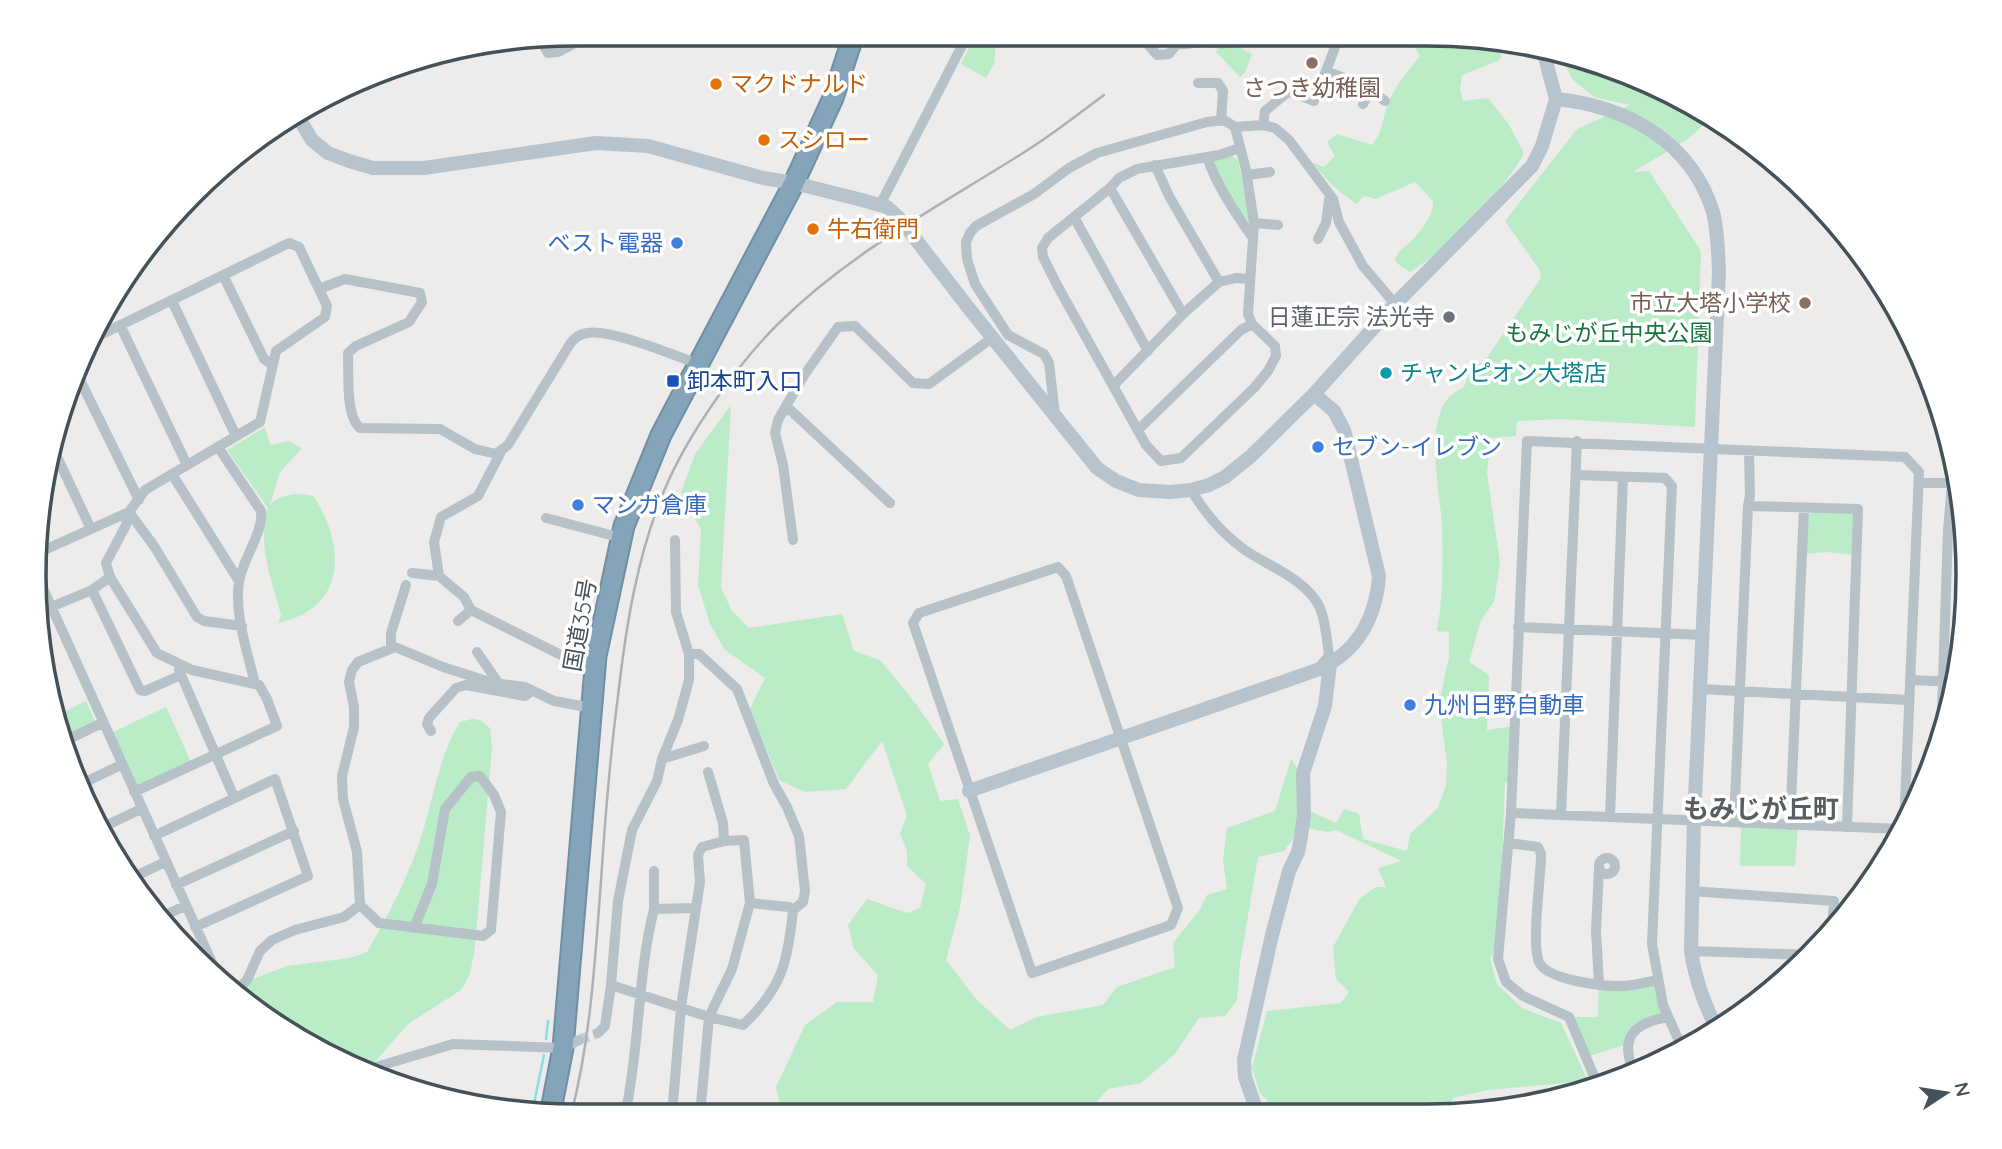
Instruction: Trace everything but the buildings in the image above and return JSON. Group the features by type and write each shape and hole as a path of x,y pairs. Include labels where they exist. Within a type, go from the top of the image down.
{"highway":[{"name":"国道35号","path":"554,1103 571,1044 596,666 624,526 661,435 794,183 832,99 850,46"}],"street":[{"path":"544,47 548,53 558,52 569,46"},
{"path":"880,205 962,46"},
{"path":"1149,46 1157,55 1170,54 1174,46"},
{"path":"1263,125 1265,111 1287,93 1292,92 1314,102 1335,46"},
{"path":"301,122 312,140 328,153 373,168 424,168 596,143 648,146 763,178 794,183 887,207 900,219 1097,468 1116,481 1139,490 1170,492 1209,485 1225,477 1251,456 1314,394 1395,304 1532,166 1542,146 1556,99 1546,60"},
{"path":"1326,71 1370,90 1385,101"},
{"path":"1198,83 1218,83 1223,90 1221,121"},
{"path":"1363,104 1370,90"},
{"path":"1556,99 1583,102 1618,114 1659,134 1687,162 1704,188 1718,241 1712,448 1691,891 1691,951 1694,972 1712,1020"},
{"path":"1055,417 1049,363 1044,354 1008,335 986,303 975,284 967,259 966,242 976,226 1034,194 1069,168 1097,153 1207,122 1221,121 1235,127 1263,125 1275,128 1289,140 1329,193 1339,222 1363,266 1395,304"},
{"path":"1235,127 1247,175 1254,222 1248,314 1252,324 1275,346 1276,356 1254,388 1181,458 1161,461 1153,455 1138,430 1043,257 1042,248 1048,238 1119,178 1137,169 1207,157 1240,148"},
{"path":"1207,157 1212,172 1235,213 1253,238"},
{"path":"1155,165 1169,195 1219,282"},
{"path":"1247,175 1270,172"},
{"path":"1110,188 1183,314"},
{"path":"1318,239 1326,223 1329,193"},
{"path":"1074,217 1148,351"},
{"path":"1254,222 1278,225"},
{"path":"47,547 129,512 145,490 260,422 276,351 326,317 327,306 299,247 289,243 104,333"},
{"path":"223,275 264,359 273,365"},
{"path":"1114,384 1183,314 1219,282 1236,278 1250,279"},
{"path":"319,289 345,279 420,293 422,302 409,322 356,346 348,354 351,412 355,424 360,428 440,429 486,453 496,454 502,450"},
{"path":"172,301 236,436"},
{"path":"1138,430 1241,330 1252,324"},
{"path":"120,325 187,465"},
{"path":"793,540 783,465 775,433 778,419 786,405 838,327 855,326 913,383 929,384 992,338"},
{"path":"439,576 434,542 442,517 478,496 502,450 569,344 580,334 597,332 645,345 698,364"},
{"path":"82,383 139,500"},
{"path":"969,791 1323,667 1344,653 1369,624 1378,594 1379,576 1344,430 1334,411 1314,394"},
{"path":"786,405 890,503"},
{"path":"1594,1076 1569,1017 1523,996 1506,982 1499,959 1511,813 1527,441 1905,457 1919,472 1920,483 1904,804"},
{"path":"1561,814 1577,442"},
{"path":"218,447 261,511 262,520 239,581 242,626 255,684"},
{"path":"1734,822 1750,496 1749,451"},
{"path":"59,460 91,529"},
{"path":"172,474 239,581"},
{"path":"1576,475 1665,478 1672,486 1652,944 1657,980 1678,1040"},
{"path":"1609,817 1623,477"},
{"path":"1920,483 1948,483"},
{"path":"1191,490 1202,508 1226,535 1246,551 1279,568 1313,596 1320,608 1329,656 1323,667 1325,706 1303,773 1304,815 1298,852 1289,871 1272,934 1244,1060 1245,1077 1254,1104"},
{"path":"1748,506 1858,509 1847,827"},
{"path":"1944,687 1948,530 1952,506"},
{"path":"1790,825 1804,508"},
{"path":"129,512 126,525 106,564 110,577 157,653 178,669 234,797"},
{"path":"129,512 154,546 197,617 204,621 242,626"},
{"path":"546,517 622,538"},
{"path":"598,1033 605,1026 618,901 632,830 657,781 689,680 689,654 676,612 675,540"},
{"path":"1058,567 1066,576 1120,738 1178,908 1171,925 1032,973 913,623 919,613 1058,567"},
{"path":"412,573 439,576 464,597 471,610 575,662 596,666"},
{"path":"51,607 92,590 110,577"},
{"path":"391,649 391,633 406,585"},
{"path":"92,590 139,690 145,691 178,669 255,684 267,699 276,726 134,792"},
{"path":"47,597 210,958"},
{"path":"458,621 471,610"},
{"path":"1518,627 1704,635"},
{"path":"414,928 432,884 445,809 471,776 480,776 494,795 501,812 491,930 483,936 414,928 379,923 360,905 357,852 343,799 342,776 354,727 355,707 349,682 352,670 358,662 395,647 443,667 499,684 525,687 554,701 592,708"},
{"path":"477,652 499,684"},
{"path":"611,985 709,1017 743,1025 763,1005 778,983 785,963 793,910 803,902 805,891 799,836 774,784 737,689 699,654 689,654"},
{"path":"1910,680 1944,682"},
{"path":"430,731 427,724 429,718 456,688 466,685 525,696 531,691"},
{"path":"1700,690 1908,700"},
{"path":"72,738 102,723"},
{"path":"662,759 704,746"},
{"path":"88,781 121,765"},
{"path":"708,772 723,822 724,841"},
{"path":"154,836 275,779 308,876 195,928"},
{"path":"108,824 141,809"},
{"path":"1511,813 1892,827"},
{"path":"176,885 294,831"},
{"path":"673,1104 681,1007 700,882 698,855 702,847 724,841 744,840 750,903 732,969 709,1017 702,1104"},
{"path":"1509,843 1530,844 1538,847 1541,854 1537,922 1537,955 1540,965 1549,972 1588,984 1630,986 1657,980"},
{"path":"139,874 165,862"},
{"path":"1599,869 1596,931 1600,984"},
{"path":"627,1104 634,1074 639,993 654,909 654,871"},
{"path":"1691,891 1834,901 1833,913"},
{"path":"750,903 789,907 793,910"},
{"path":"242,985 247,980 260,951 272,940 295,930 344,917 360,905"},
{"path":"169,913 185,906"},
{"path":"654,909 695,908"},
{"path":"201,950 205,948"},
{"path":"1691,951 1796,954"},
{"path":"1630,1063 1627,1044 1630,1035 1639,1026 1668,1017"},
{"path":"380,1066 453,1044 571,1044"}],"green space":[{"path":"970,46 996,46 994,64 986,78 961,64"},
{"path":"1225,46 1237,46 1252,54 1245,72 1240,77 1215,51"},
{"path":"1414,46 1502,51 1500,60 1462,75 1460,89 1463,101 1488,98 1508,123 1524,153 1503,184 1457,235 1410,272 1395,260 1400,250 1427,222 1433,201 1415,182 1376,199 1364,196 1356,204 1333,186 1311,162 1324,167 1335,156 1327,142 1337,134 1372,145 1379,134 1394,91 1420,56"},
{"name":"もみじが丘中央公園","path":"1565,64 1630,86 1704,124 1688,139 1633,172 1649,171 1701,251 1695,427 1560,419 1517,421 1516,436 1491,438 1487,473 1500,563 1494,602 1481,620 1469,662 1489,675 1487,730 1514,726 1512,782 1505,783 1499,944 1490,958 1497,984 1522,1008 1561,1023 1587,1078 1573,1082 1488,1090 1453,1098 1452,1103 1270,1104 1260,1093 1252,1068 1267,1011 1341,1003 1349,992 1336,979 1333,947 1360,898 1376,887 1386,887 1378,868 1402,861 1336,830 1328,832 1302,827 1284,851 1258,857 1240,963 1237,1000 1225,1016 1199,1018 1174,1055 1141,1083 1108,1089 1095,1104 780,1104 776,1087 805,1025 837,1002 873,1002 878,975 854,949 848,925 867,899 907,913 920,908 926,884 907,866 907,851 900,834 907,816 882,741 846,789 805,792 779,780 750,709 765,678 725,650 710,624 698,585 701,530 681,492 695,454 731,405 721,588 732,611 749,628 842,614 854,651 880,660 944,744 928,764 940,801 958,799 970,836 960,908 946,960 977,1000 1010,1030 1037,1017 1103,1005 1117,987 1175,967 1173,943 1199,911 1207,895 1227,889 1223,860 1227,828 1275,811 1291,759 1298,770 1298,806 1336,823 1344,809 1359,814 1363,839 1407,851 1410,834 1438,808 1446,785 1447,764 1439,703 1449,657 1449,632 1437,631 1442,554 1435,441 1437,424 1442,408 1450,396 1464,387 1470,370 1486,359 1541,278 1539,269 1505,221 1577,129 1630,105 1594,97 1572,79"},
{"path":"1232,156 1238,160 1251,223 1234,203 1212,164 1215,158"},
{"path":"265,427 270,445 289,441 302,448 280,472 270,505 279,498 290,495 313,496 324,515 335,554 334,572 328,589 317,604 301,615 278,623 281,615 265,549 268,508 227,450"},
{"path":"1812,511 1848,512 1853,515 1854,555 1826,552 1805,554 1808,515"},
{"path":"86,701 95,721 71,734 64,712"},
{"path":"166,707 191,762 135,787 111,733"},
{"path":"480,720 490,728 492,748 475,947 470,974 461,990 408,1024 373,1064 310,1033 240,984 287,966 350,958 367,952 411,865 442,762 460,722"},
{"path":"1741,823 1798,825 1795,866 1740,866"},
{"path":"1657,980 1668,1017 1643,1025 1627,1044 1586,1057 1569,1017 1598,1017 1599,984"}],"waterway":[{"path":"546,1039 548,1021"},
{"path":"534,1102 544,1055"}],"tunnel":[{"path":"579,1040 598,1033"}],"railway":[{"path":"574,1104 591,998 610,765 625,644 647,541 664,491 685,448 730,379 763,339 807,297 866,252 1033,146 1104,95"}],"place":[{"name":"さつき幼稚園","path":"1312,63"},
{"name":"マクドナルド","path":"716,84"},
{"name":"スシロー","path":"764,140"},
{"name":"牛右衛門","path":"813,229"},
{"name":"ベスト電器","path":"677,243"},
{"name":"市立大塔小学校","path":"1805,303"},
{"name":"日蓮正宗 法光寺","path":"1449,317"},
{"name":"チャンピオン大塔店","path":"1386,373"},
{"name":"卸本町入口","path":"673,381"},
{"name":"セブン-イレブン","path":"1318,447"},
{"name":"マンガ倉庫","path":"578,505"},
{"name":"九州日野自動車","path":"1410,705"}],"district":[{"name":"もみじが丘町","path":"1761,809"}]}
